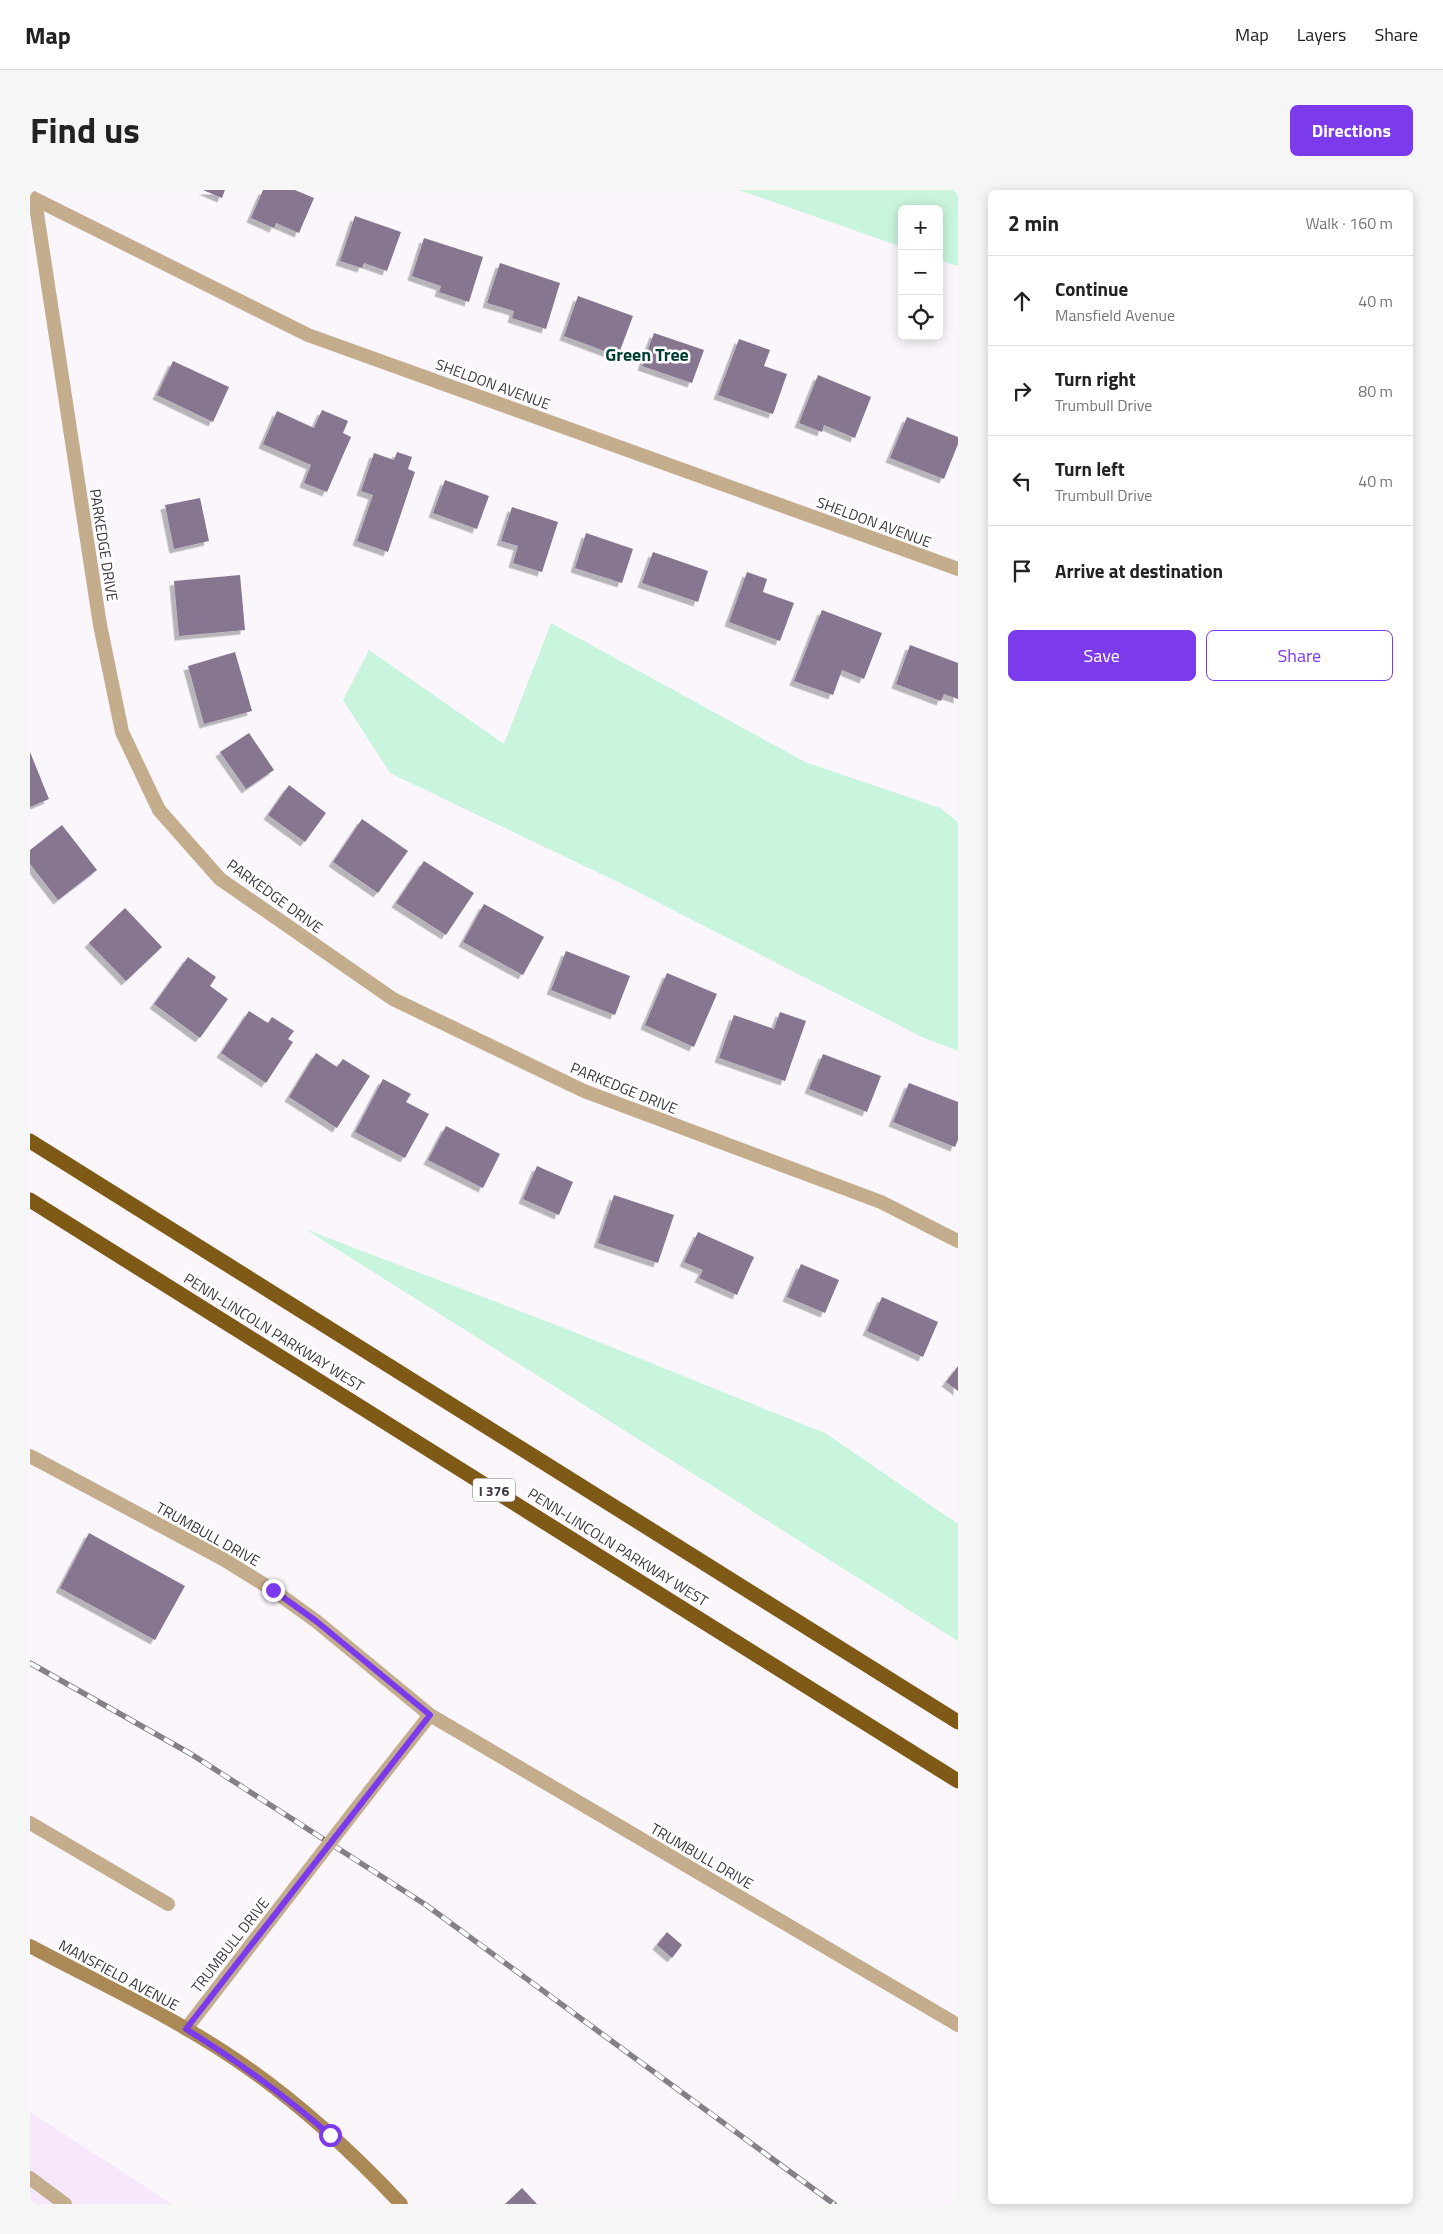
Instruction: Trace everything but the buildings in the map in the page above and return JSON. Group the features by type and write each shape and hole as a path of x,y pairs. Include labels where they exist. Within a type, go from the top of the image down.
{"highway":[{"path":"30,1141 958,1722"},
{"name":"PENN-LINCOLN PARKWAY WEST","path":"30,1200 958,1781"}],"main road":[{"name":"MANSFIELD AVENUE","path":"30,1946 186,2029 242,2064 287,2098 330,2135 402,2204"}],"street":[{"name":"SHELDON AVENUE","path":"33,198 308,335 958,569"},
{"name":"PARKEDGE DRIVE","path":"33,198 100,625 122,732 159,810 220,880 393,999 584,1091 881,1202 958,1241"},
{"name":"TRUMBULL DRIVE","path":"30,1456 223,1559 273,1590 316,1621 430,1715 958,2025"},
{"name":"TRUMBULL DRIVE","path":"186,2029 430,1715"},
{"path":"30,1823 168,1904"},
{"path":"30,2178 65,2204"}],"shaded area":[{"path":"30,2112 172,2204 30,2204"}],"green space":[{"path":"739,190 958,190 958,266 943,261 943,205 898,205 898,246"},
{"path":"551,623 805,762 940,808 958,822 958,1051 922,1037 622,884 390,773 343,700 369,650 504,744"},
{"path":"305,1229 564,1328 825,1433 958,1524 958,1641"}],"railway":[{"path":"30,1663 191,1754 426,1905 834,2204"}],"district":[{"name":"Green Tree","path":"647,354"}],"route":[{"path":"273,1590 316,1621 430,1715 186,2029 242,2064 287,2098 330,2135"}]}
